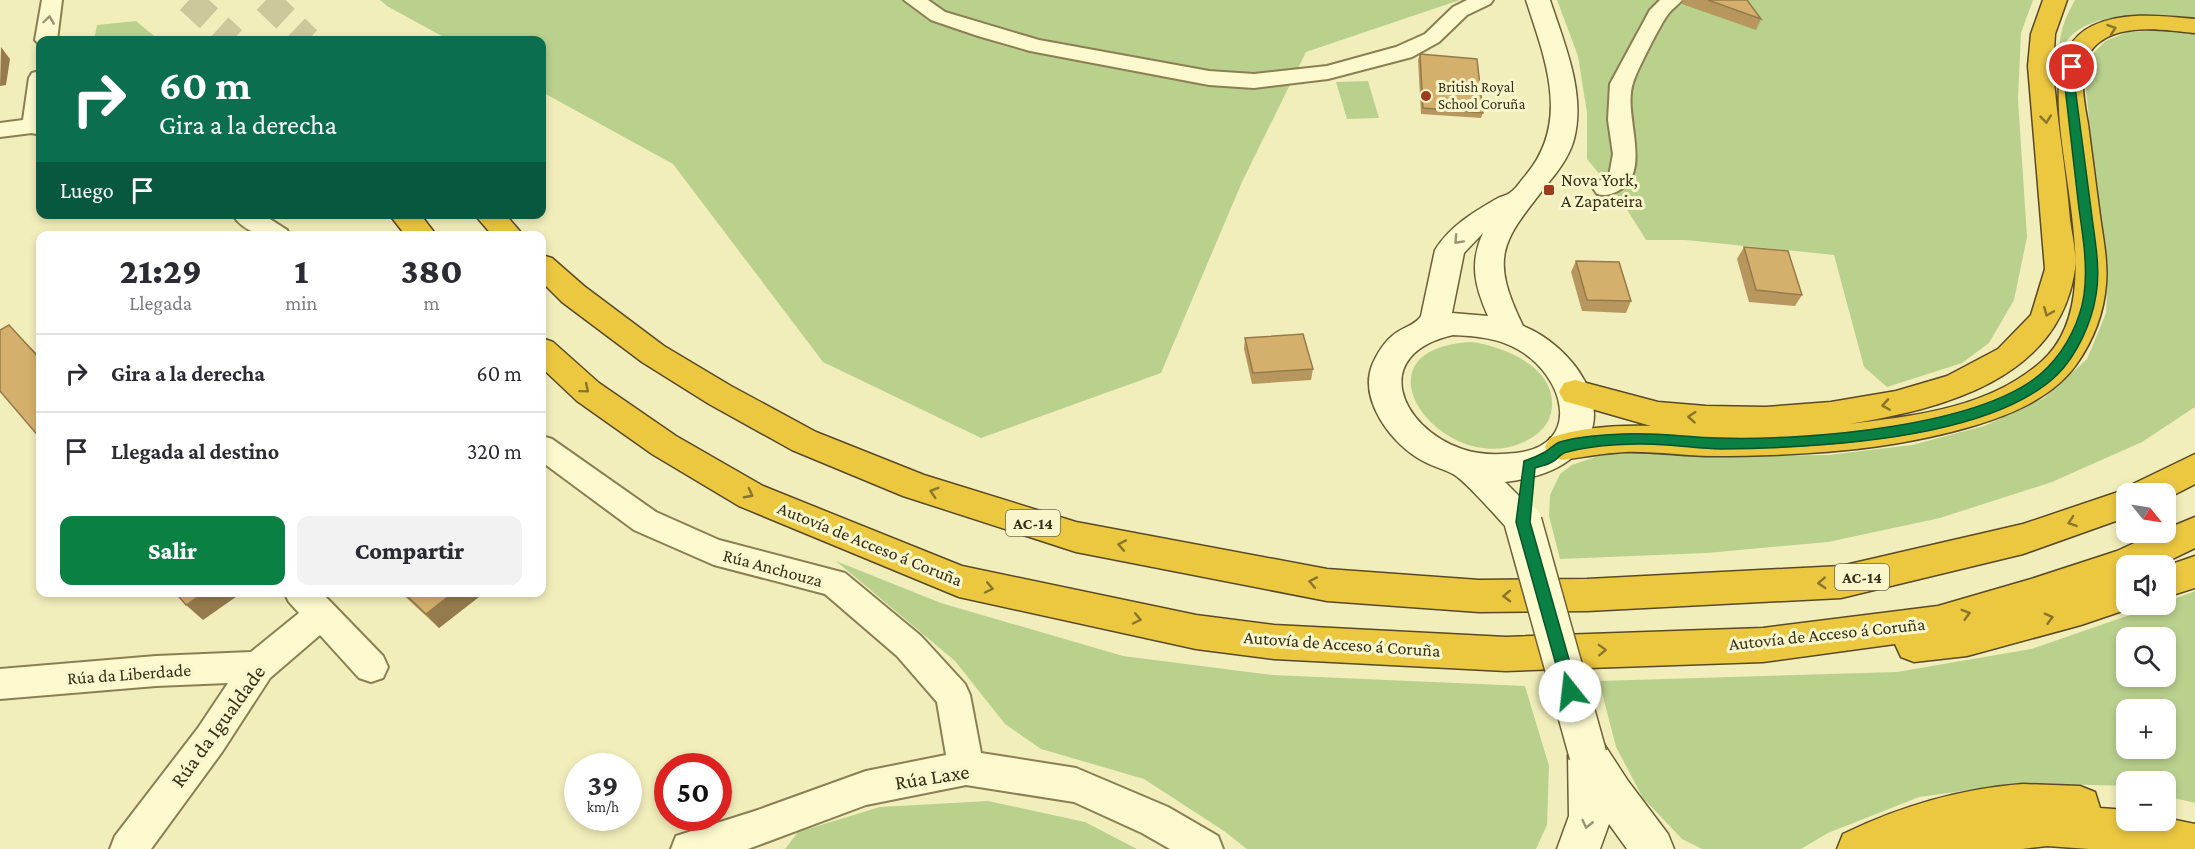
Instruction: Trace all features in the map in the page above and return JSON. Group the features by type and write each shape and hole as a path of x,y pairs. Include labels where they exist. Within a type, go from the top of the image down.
{"highway":[{"path":"1575,392 1657,414 1726,420 1803,417 1893,405 1935,394 1974,381 2020,350 2043,324 2054,297 2060,270 2041,78 2042,38 2055,0"},
{"path":"1562,447 1623,439 1666,439 1718,444 1820,440 1886,433 1944,421 1988,408 2021,393 2052,371 2069,349 2084,321 2091,293 2090,248 2070,87 2072,67 2078,50 2093,36 2115,27 2144,22 2195,26"},
{"path":"408,219 418,231"},
{"path":"493,219 505,231"},
{"name":"AC-14","path":"546,269 573,294 653,354 720,395 804,441 915,486 1076,537 1328,585 1490,596 1678,591 1841,582 2023,539 2116,507"},
{"name":"Autovía de Acceso á Coruña","path":"546,354 588,392 664,446 751,496 959,582 1196,632 1274,642 1506,654 1763,645 1938,622 2031,595 2127,562 2195,532"},
{"path":"2166,483 2195,468"},
{"path":"2176,578 2195,572"},
{"path":"1763,645 1829,651 1967,639 2116,598"},
{"path":"1858,849 1888,833 1947,816 1998,805 2052,802 2116,810"},
{"path":"2176,820 2195,824"},
{"path":"1918,849 1971,835 2047,825 2137,832 2195,845"}],"main road":[{"path":"1511,333 1491,286 1488,261 1492,243 1500,225 1551,161 1561,138 1563,111 1560,76 1538,0"},
{"path":"1428,330 1436,317 1450,250 1471,227 1523,196"},
{"path":"1454,324 1473,325 1511,333 1533,344 1551,357 1566,374 1575,392 1578,412 1574,431 1562,447 1547,458 1529,465 1487,468 1466,464 1427,447 1406,430 1392,410 1385,390 1386,371 1394,353 1408,339 1428,330 1454,324"},
{"path":"1466,464 1523,522"},
{"path":"1529,465 1523,522 1588,755 1591,807 1583,841 1578,849"},
{"path":"1588,755 1613,795 1653,849"}],"street":[{"path":"47,36 52,0"},
{"path":"914,0 938,16 985,32 1038,46 1209,78 1254,81 1328,72 1404,51 1432,38 1460,11 1483,0"},
{"path":"1605,188 1620,180 1625,154 1619,120 1621,84 1660,10 1672,0"},
{"path":"0,130 36,127"},
{"path":"252,219 270,231"},
{"name":"Rúa Anchouza","path":"546,450 645,521 714,552 834,583 909,646 953,695 966,768"},
{"path":"310,604 371,667"},
{"name":"Rúa da Igualdade","path":"128,849 210,740 258,667 310,604"},
{"name":"Rúa da Liberdade","path":"0,684 156,671 258,667"},
{"name":"Rúa Laxe","path":"689,849 754,829 866,788 966,768 1076,785 1155,820 1205,849"}],"green space":[{"path":"380,0 1460,0 1306,52 1242,182 1161,373 981,438 823,362 673,164 546,94 546,36 442,36"},
{"path":"1557,0 2033,0 2021,33 2018,99 2027,237 2014,300 1989,343 1962,363 1887,387 1864,367 1834,255 1685,240 1646,240 1621,200 1587,159 1587,113 1578,56"},
{"path":"2075,0 2195,0 2195,21 2128,16 2094,22 2080,29 2068,39 2060,57 2063,27"},
{"path":"136,21 154,36 95,36 97,25"},
{"path":"2159,30 2195,33 2195,407 2142,442 2052,482 1940,518 1828,542 1707,553 1560,559 1549,516 1550,495 1560,474 1572,465 1598,456 1633,451 1744,456 1828,455 1912,445 1984,426 2044,398 2087,359 2106,313 2108,267 2085,78 2091,56 2105,41 2128,32"},
{"path":"1368,81 1379,118 1347,119 1336,82"},
{"path":"1472,342 1514,355 1528,363 1547,384 1552,398 1551,413 1547,423 1528,440 1493,449 1463,443 1438,429 1420,409 1411,386 1415,366 1434,350"},
{"path":"836,561 941,603 1123,656 1272,675 1525,686 1549,766 1547,825 1536,849 1247,849 1224,831 1144,779 1041,749 1005,724 955,661"},
{"path":"2195,591 2195,803 2176,798 2176,771 2116,771 2116,786 2023,783 1919,797 1828,833 1801,849 1702,849 1682,839 1643,798 1616,747 1599,681 1897,672 2031,649 2130,615 2176,615 2176,598"},
{"path":"988,801 1085,822 1137,849 785,849 798,832 880,807"}],"building":[{"path":"1708,0 1747,0 1761,19"},
{"path":"1420,54 1477,59 1483,113 1423,108"},
{"path":"1744,247 1788,251 1802,295 1756,290"},
{"path":"1576,261 1619,262 1631,301 1587,300"},
{"path":"9,325 36,355 36,433 0,391 0,330"},
{"path":"1303,334 1313,369 1253,373 1245,338"},
{"path":"179,597 198,597 186,605"},
{"path":"408,597 448,597 426,614"}],"tunnel":[{"path":"189,0 229,36"},
{"path":"266,0 304,36"}],"place":[{"name":"British Royal School Coruña","path":"1426,96"},
{"name":"Nova York, A Zapateira","path":"1549,190"}],"route":[{"path":"1570,691 1523,522 1529,465 1547,458 1562,447 1623,439 1666,439 1718,444 1820,440 1886,433 1944,421 1988,408 2021,393 2052,371 2069,349 2084,321 2091,293 2090,248 2070,87 2072,67"}]}
